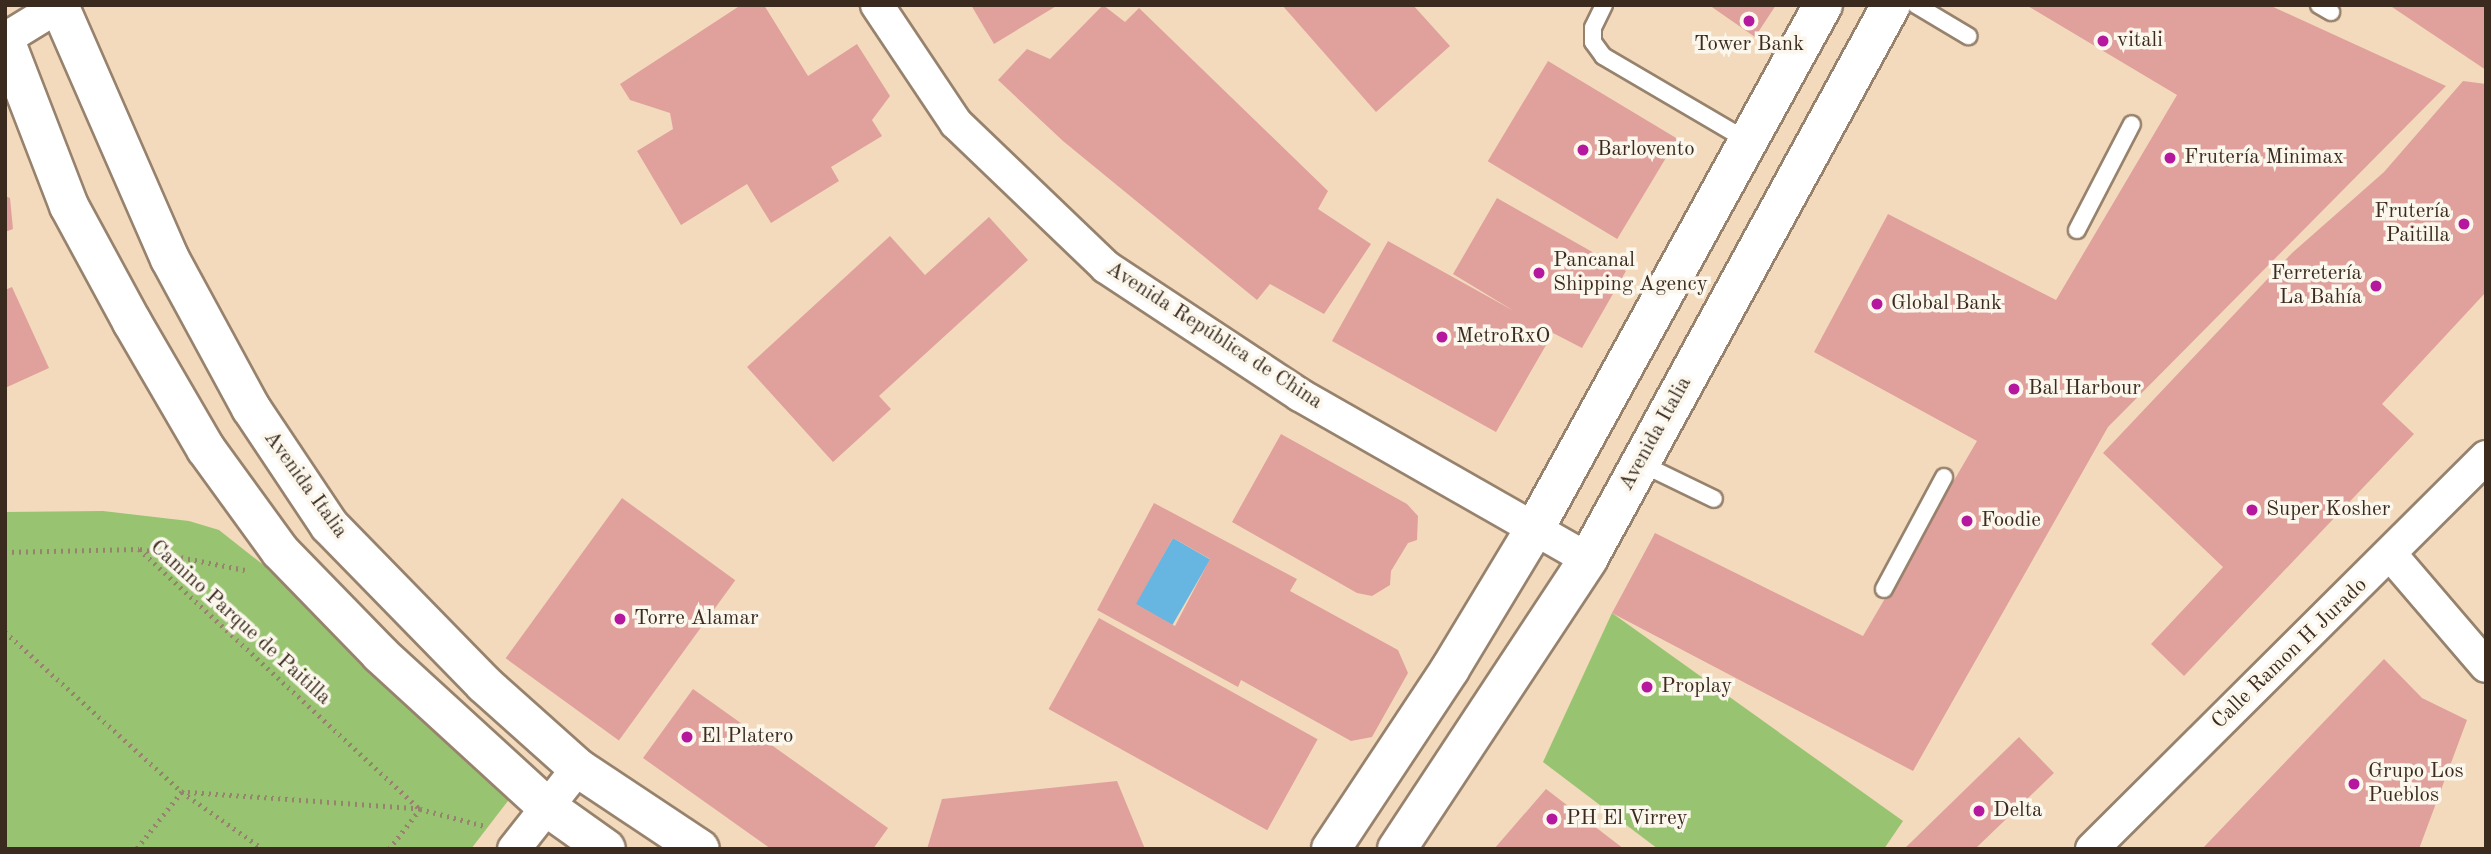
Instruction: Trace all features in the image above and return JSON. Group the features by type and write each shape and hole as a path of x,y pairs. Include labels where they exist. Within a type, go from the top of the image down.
{"street":[{"name":"Avenida República de China","path":"877,5 956,123 1106,267 1300,395 1588,559"},
{"path":"1331,849 1450,669 1535,528 1750,142 1823,5"},
{"name":"Avenida Italia","path":"1397,849 1588,559 1891,5"},
{"path":"59,6 5,39 69,205 132,322 206,449 280,551 380,654 528,830 606,849"},
{"name":"Avenida Italia","path":"59,6 170,259 251,408 329,525 484,684 578,768 700,849"},
{"name":"Calle Ramon H Jurado","path":"2106,844 2486,457"},
{"path":"2392,555 2486,666"},
{"path":"528,830 578,768"}],"lane":[{"path":"1604,5 1593,28 1593,43 1603,55 1750,142"},
{"path":"1916,5 1968,36"},
{"path":"2077,230 2133,124"},
{"path":"1640,463 1714,499"},
{"path":"1884,589 1944,477"}],"path":[{"path":"139,549 250,571 280,551"},
{"name":"Camino Parque de Paitilla","path":"5,552 139,549 420,809"},
{"path":"5,632 183,792 263,849"},
{"path":"183,792 420,809 528,830"},
{"path":"137,849 183,792"},
{"path":"389,849 420,809"}],"green space":[{"path":"103,511 189,521 219,530 299,593 511,797 471,849 5,849 5,512"},
{"name":"Proplay","path":"1612,613 1903,821 1884,849 1658,849 1543,762"}],"water":[{"path":"1173,538 1210,560 1172,625 1135,604"}],"building":[{"path":"741,5 764,5 808,76 857,44 890,96 872,120 882,136 831,167 839,181 771,223 747,184 681,225 637,151 673,129 670,113 630,100 620,84"},
{"path":"971,5 1058,5 994,44"},
{"path":"1103,5 1125,22 1139,8 1328,191 1318,209 1371,244 1324,314 1270,284 1257,300 1063,141 998,80 1027,49 1050,59"},
{"path":"1282,5 1413,5 1450,46 1376,112"},
{"name":"Tower Bank","path":"1709,5 1776,5 1755,37"},
{"name":"Bal Harbour","path":"2026,5 2269,5 2446,86 2108,427 1913,771 1612,613 1655,533 1863,636 1977,441 1814,352 1888,214 2056,300 2177,95"},
{"path":"2389,5 2486,5 2486,70"},
{"name":"Barlovento","path":"1548,61 1677,139 1617,239 1488,161"},
{"name":"Super Kosher","path":"2463,81 2486,84 2486,292 2382,404 2414,434 2184,676 2151,644 2223,567 2103,453 2292,253 2384,172"},
{"path":"5,196 10,198 13,229 5,232"},
{"name":"MetroRxO","path":"1497,198 1626,271 1582,348 1553,333 1496,432 1332,341 1388,241 1514,311 1453,274"},
{"path":"989,217 1028,260 879,396 891,409 833,462 747,367 890,236 925,275"},
{"path":"12,287 49,368 5,388 5,290"},
{"path":"1281,434 1407,504 1418,516 1417,540 1408,543 1391,571 1390,585 1372,596 1357,593 1232,522"},
{"name":"Torre Alamar","path":"622,498 735,580 619,740 506,658"},
{"path":"1154,503 1297,579 1290,591 1398,650 1408,673 1372,737 1351,741 1241,680 1238,687 1097,610","holes":["1173,538 1210,559 1175,626 1136,604"]},
{"path":"1099,618 1318,739 1267,830 1049,709"},
{"name":"Grupo Los Pueblos","path":"2384,659 2422,698 2467,720 2419,849 2202,849"},
{"path":"693,689 888,828 873,849 771,849 643,758"},
{"name":"Delta","path":"2019,737 2054,773 1975,849 1904,849"},
{"path":"1117,781 1145,849 927,849 942,799"},
{"name":"PH El Virrey","path":"1546,789 1624,849 1494,849"}],"place":[{"name":"Tower Bank","path":"1749,21"},
{"name":"vitali","path":"2103,41"},
{"name":"Barlovento","path":"1583,150"},
{"name":"Frutería Minimax","path":"2170,158"},
{"name":"Frutería Paitilla","path":"2464,224"},
{"name":"Pancanal Shipping Agency","path":"1539,273"},
{"name":"Ferretería La Bahía","path":"2376,286"},
{"name":"Global Bank","path":"1877,304"},
{"name":"MetroRxO","path":"1442,337"},
{"name":"Bal Harbour","path":"2014,389"},
{"name":"Super Kosher","path":"2252,510"},
{"name":"Foodie","path":"1967,521"},
{"name":"Torre Alamar","path":"620,619"},
{"name":"Proplay","path":"1647,687"},
{"name":"El Platero","path":"687,737"},
{"name":"Grupo Los Pueblos","path":"2354,784"},
{"name":"Delta","path":"1979,811"},
{"name":"PH El Virrey","path":"1552,819"}]}
